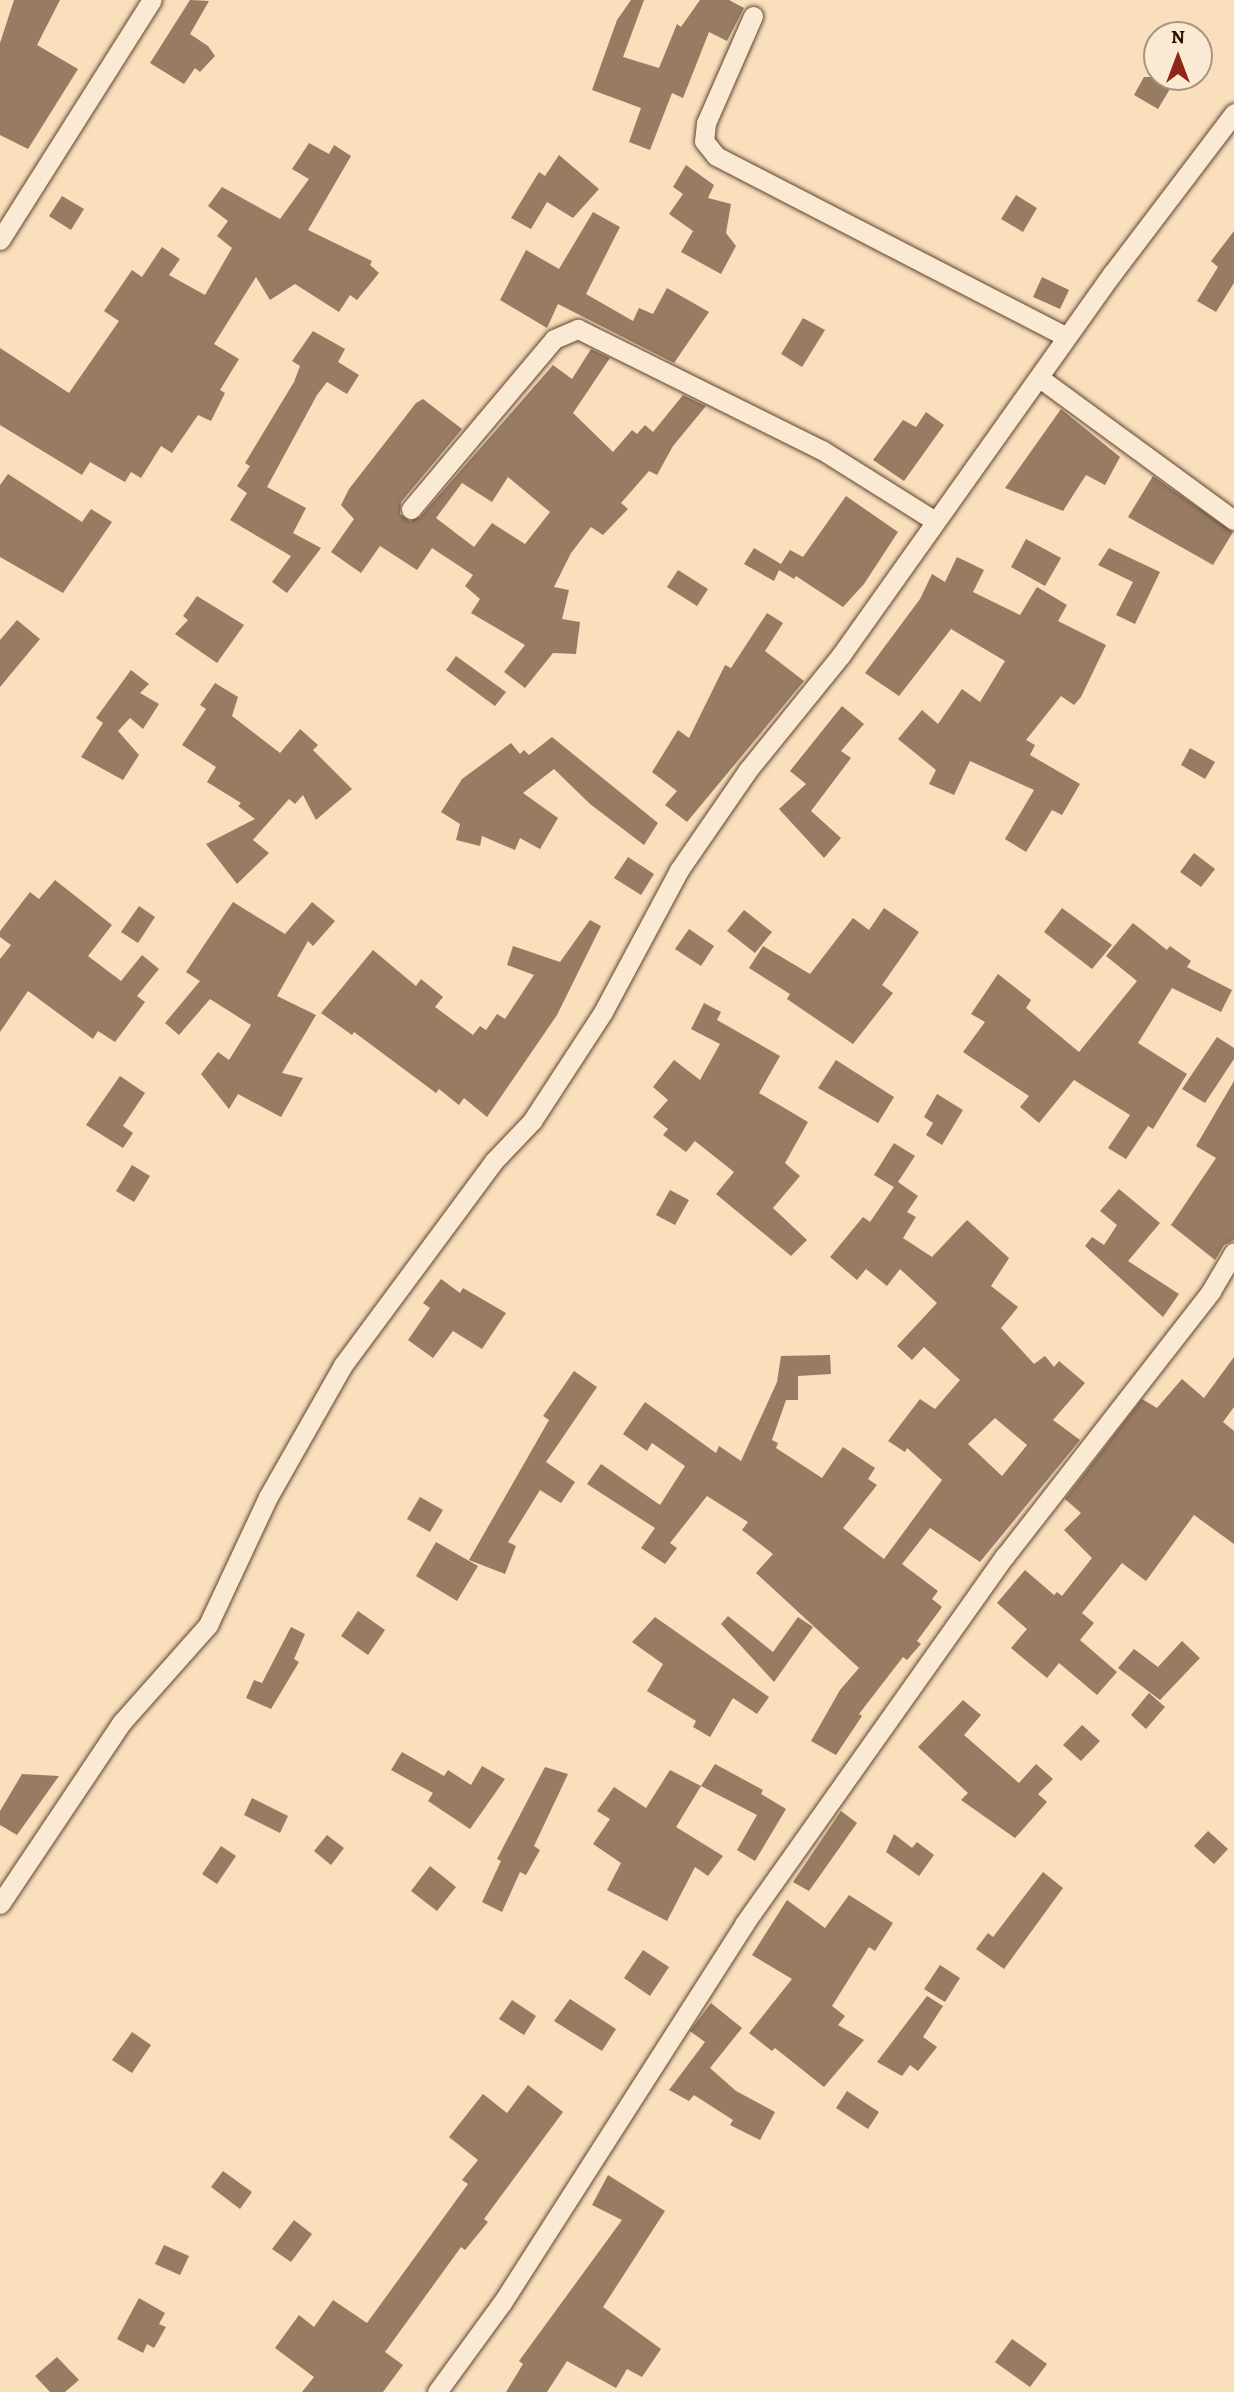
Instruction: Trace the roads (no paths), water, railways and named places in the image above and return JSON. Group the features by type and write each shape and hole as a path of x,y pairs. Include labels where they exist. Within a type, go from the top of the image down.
{"street":[{"path":"0,240 152,0"},
{"path":"753,16 706,122 704,141 716,156 1066,337"},
{"path":"0,1904 122,1722 208,1625 268,1497 344,1366 493,1162 532,1121 603,1012 679,870 748,770 841,656 935,522 1041,379 1066,337 1234,113"},
{"path":"411,509 554,339 578,329 821,450 935,522"},
{"path":"1041,379 1234,520"},
{"path":"437,2392 502,2303 744,1924 1004,1556 1210,1291 1234,1252"}]}
